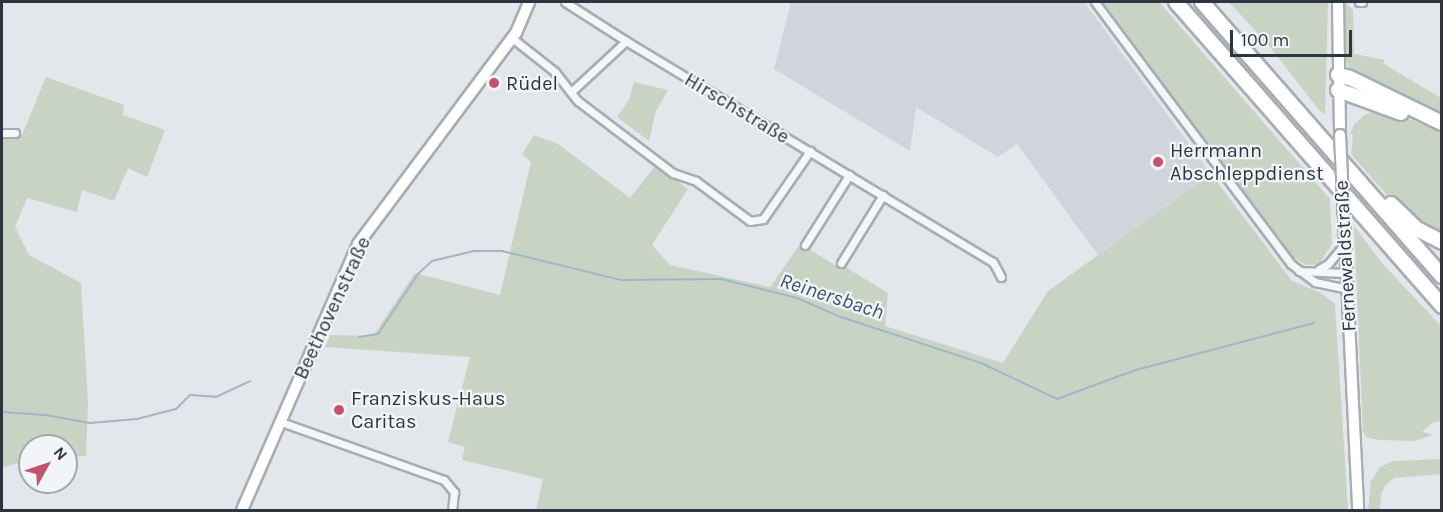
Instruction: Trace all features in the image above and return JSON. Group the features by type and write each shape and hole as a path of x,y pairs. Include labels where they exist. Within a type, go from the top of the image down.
{"highway":[{"path":"1176,2 1442,306"},
{"path":"1202,2 1442,276"},
{"path":"1338,75 1350,78 1442,123"},
{"path":"1338,90 1442,129"},
{"path":"1342,162 1357,165 1407,221 1429,237 1442,242"}],"street":[{"name":"Beethovenstraße","path":"242,510 358,244 512,38 519,28 529,2"},
{"name":"Hirschstraße","path":"565,2 993,262 1001,277"},
{"path":"1095,2 1277,248 1299,271 1320,284 1347,289"},
{"name":"Fernewaldstraße","path":"1338,2 1338,90 1358,510"},
{"path":"512,38 555,72 578,101 673,173 696,181 750,221 763,219 810,151"},
{"path":"571,92 626,41"},
{"path":"2,133 15,132"},
{"path":"805,245 849,174"},
{"path":"841,263 883,195"},
{"path":"1317,270 1328,264 1345,244"},
{"path":"1299,271 1346,273"},
{"path":"281,423 447,482 454,492 452,510"}],"shaded area":[{"path":"791,2 1084,2 1211,174 1098,255 1017,144 998,157 916,107 910,151 774,69"}],"green space":[{"path":"1103,2 1159,2 1330,199 1332,244 1319,264 1306,265 1291,256"},
{"path":"1229,2 1328,2 1325,114 1319,110 1270,47"},
{"path":"1345,2 1353,10 1354,54 1385,60 1383,63 1441,98 1441,120 1349,70 1345,58"},
{"path":"46,77 124,105 123,115 165,130 147,177 128,168 114,201 82,190 77,212 27,198 15,227 29,255 81,283 88,403 86,456 78,456 78,434 18,434 18,463 2,468 2,136 22,135"},
{"path":"634,82 668,90 656,111 649,141 617,117 629,100"},
{"path":"1377,110 1392,112 1441,132 1441,236 1400,210 1351,154 1353,135 1350,134 1354,125 1364,115"},
{"path":"534,135 558,144 630,198 656,165 688,189 652,245 670,265 770,287 800,244 837,266 842,265 888,293 885,326 1003,363 1048,291 1211,174 1292,281 1319,292 1335,304 1348,510 536,510 543,479 462,460 465,447 448,442 470,357 325,347 330,335 373,336 415,273 500,295 531,162 522,154"},
{"path":"1354,226 1382,263 1441,326 1441,421 1432,423 1422,432 1432,434 1430,436 1414,441 1381,440 1367,438 1363,432"},
{"path":"1441,459 1441,474 1394,478 1385,486 1381,495 1380,510 1368,510 1371,481 1380,467 1393,461"}],"waterway":[{"name":"Reinersbach","path":"359,337 378,334 418,274 432,261 474,251 502,251 621,280 721,279 797,298 841,317 981,363 1057,399 1136,370 1314,323"},
{"name":"Reinersbach","path":"2,412 45,415 90,423 137,419 176,409 190,395 216,397 251,381"}],"place":[{"name":"Rüdel","path":"494,83"},
{"name":"Herrmann Abschleppdienst","path":"1158,162"},
{"name":"Franziskus-Haus Caritas","path":"339,410"}]}
